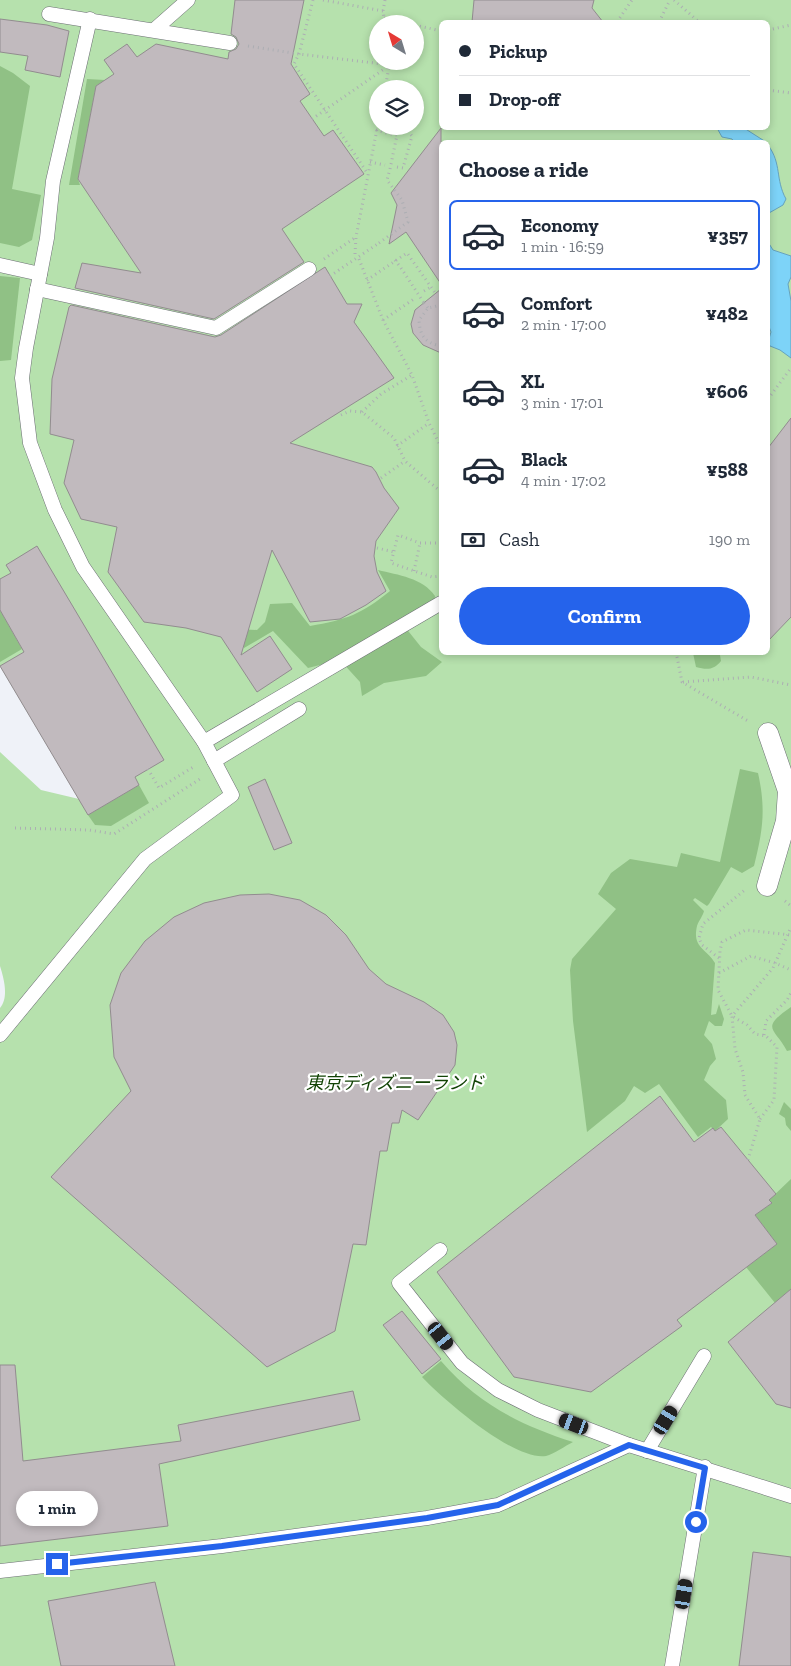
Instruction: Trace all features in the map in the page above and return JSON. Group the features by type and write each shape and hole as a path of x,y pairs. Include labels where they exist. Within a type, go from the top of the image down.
{"street":[{"path":"768,733 788,791 786,821 768,886"}],"lane":[{"path":"154,30 188,0"},
{"path":"49,14 230,42"},
{"path":"0,1035 146,858 232,795 204,742 83,567 56,510 30,443 22,378 47,238 53,181 90,19"},
{"path":"0,265 40,274"},
{"path":"38,289 216,328 309,269"},
{"path":"204,742 439,604"},
{"path":"213,758 299,709"},
{"path":"440,1250 399,1283 462,1363 498,1390 538,1410 629,1445 791,1496"},
{"path":"648,1451 704,1356"},
{"path":"0,1571 222,1546 427,1518 498,1505 629,1445"},
{"path":"672,1666 705,1468"}],"path":[{"path":"313,0 299,54 294,64 368,174"},
{"path":"323,0 383,11"},
{"path":"384,15 385,0"},
{"path":"618,20 632,0"},
{"path":"660,20 672,0 697,20"},
{"path":"770,30 791,25"},
{"path":"424,27 439,31"},
{"path":"230,42 299,54 369,61"},
{"path":"312,119 381,70"},
{"path":"770,90 791,93"},
{"path":"355,254 356,237 375,135"},
{"path":"330,276 408,222 402,200 387,180 397,135"},
{"path":"397,167 403,168 411,135"},
{"path":"370,162 385,165"},
{"path":"309,269 356,237"},
{"path":"367,280 407,253 436,294"},
{"path":"360,260 383,320 412,374 429,423 439,443"},
{"path":"396,260 428,308"},
{"path":"424,291 431,287"},
{"path":"383,320 414,299"},
{"path":"439,305 428,308 419,320 420,333 428,343 439,346"},
{"path":"770,396 791,368"},
{"path":"362,412 381,394 412,374"},
{"path":"341,415 350,411 362,412 394,438 405,461 439,490"},
{"path":"397,446 429,423"},
{"path":"381,478 405,461"},
{"path":"439,543 420,543 398,534 391,563 432,578 439,576"},
{"path":"414,571 420,543"},
{"path":"377,548 394,552"},
{"path":"677,655 682,682 768,733"},
{"path":"682,682 751,677 791,685"},
{"path":"148,769 159,788 213,758"},
{"path":"15,828 89,830 114,834 201,780 193,768"},
{"path":"719,958 702,945 699,938 703,924 746,889 768,886"},
{"path":"732,1016 776,963 790,934 791,927"},
{"path":"760,1119 745,1095 743,1072 735,1049 732,1016 718,990 719,958 722,942 746,930 790,934"},
{"path":"719,973 751,956 776,963 791,970"},
{"path":"764,1035 766,1021 787,1000 791,993"},
{"path":"732,1016 747,1025 755,1034 764,1035 777,1047 774,1100 760,1119 748,1160"}],"green space":[{"name":"東京ディズニーランド","path":"0,0 791,0 791,1666 0,1666 0,1008 3,1004 5,993 0,966 0,752 41,790 79,799 0,666"},
{"path":"0,66 30,86 12,189 41,195 32,240 19,247 0,243"},
{"path":"87,79 105,80 96,86 78,179 80,185 69,185"},
{"path":"0,276 20,278 11,360 0,361"},
{"path":"378,570 417,581 435,596 434,604 405,627 421,647 442,662 426,676 384,683 362,696 360,682 340,660 308,668 273,631 244,648 236,629 257,630 265,622 270,604 292,603 310,626 334,621 362,611 390,591"},
{"path":"0,610 22,649 0,662"},
{"path":"693,655 720,655 721,661 713,668 696,667"},
{"path":"740,769 758,773 762,798 763,809 760,841 754,866 742,873 731,867 707,906 695,898 693,900 704,911 697,926 696,939 715,963 711,1015 716,1014 719,1004 724,1019 722,1026 715,1026 709,1021 704,1035 712,1044 716,1059 710,1066 704,1080 726,1100 728,1119 715,1131 711,1127 698,1137 659,1084 645,1093 634,1086 625,1101 587,1132 573,1021 570,970 572,959 616,909 598,894 611,873 630,859 677,867 681,853 720,862"},
{"path":"139,785 149,803 111,826 95,825 88,815"},
{"path":"791,1007 791,1050 787,1051 772,1029 775,1020"},
{"path":"784,1102 791,1109 791,1131 786,1125 785,1118 779,1114"},
{"path":"791,1179 791,1289 775,1303 746,1267 777,1244 755,1215 772,1203 769,1200"},
{"path":"441,1361 470,1389 501,1411 535,1428 573,1442 546,1456 532,1455 516,1449 499,1439 462,1413 422,1377"}],"water":[{"path":"718,130 747,130 763,140 733,140 722,137"},
{"path":"770,148 777,165 786,199 783,205 770,212"},
{"path":"770,245 773,250 791,256 791,277 788,284 791,301 791,358 770,346"}],"building":[{"path":"235,0 304,0 291,64 310,94 300,101 324,136 333,130 364,174 282,229 304,262 214,319 75,288 82,263 141,273 78,179 96,86 114,74 104,60 127,44 137,57 156,44 228,59 229,52 236,49 239,44 236,37 231,34"},
{"path":"474,0 594,0 592,8 601,20 472,20"},
{"path":"0,19 47,25 69,31 60,77 25,70 28,56 0,52"},
{"path":"441,130 441,140 439,140 439,281 406,232 389,244 397,205 391,193"},
{"path":"325,267 347,304 362,304 354,322 394,378 290,443 372,467 376,472 384,488 399,508 376,541 374,556 377,572 386,591 366,605 340,619 310,622 272,550 241,655 270,636 292,669 257,692 221,637 186,628 144,622 108,572 117,527 81,519 64,483 74,440 50,434 52,379 71,305 215,337 221,335"},
{"path":"439,291 439,352 423,345 413,333 411,324 415,310"},
{"path":"791,418 791,617 770,639 770,445"},
{"path":"37,546 164,760 135,777 139,785 88,815 0,666 24,652 0,610 0,579 11,573 6,565"},
{"path":"265,779 292,843 274,850 248,787"},
{"path":"269,894 300,900 326,915 346,935 369,969 386,984 424,1002 443,1015 454,1032 457,1045 455,1065 418,1120 402,1110 399,1123 392,1123 387,1151 380,1151 366,1245 353,1244 335,1331 267,1367 51,1177 131,1091 114,1057 110,1005 121,973 145,941 174,917 204,903 240,895"},
{"path":"660,1096 694,1142 713,1128 715,1131 721,1127 776,1194 769,1200 772,1203 755,1215 777,1244 677,1320 682,1326 591,1392 514,1377 437,1272"},
{"path":"791,1289 791,1408 776,1404 728,1342"},
{"path":"402,1311 441,1359 422,1374 383,1325"},
{"path":"0,1365 15,1365 23,1461 181,1441 178,1425 353,1391 360,1420 159,1464 168,1526 0,1546"},
{"path":"753,1552 791,1557 791,1666 739,1666"},
{"path":"155,1582 175,1666 61,1666 48,1601"}],"route":[{"path":"57,1564 222,1546 427,1518 498,1505 629,1445 705,1468 696,1522"}]}
